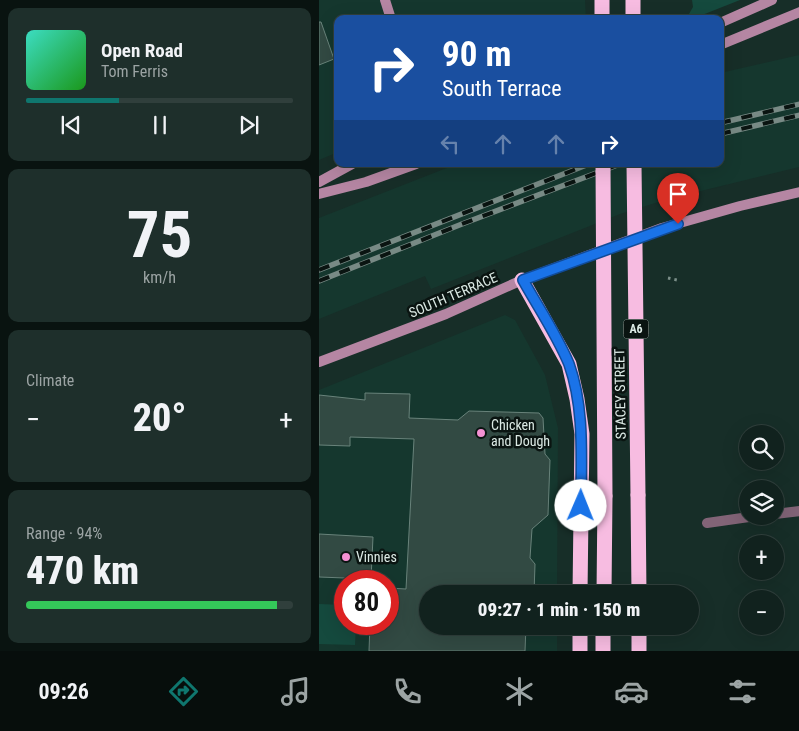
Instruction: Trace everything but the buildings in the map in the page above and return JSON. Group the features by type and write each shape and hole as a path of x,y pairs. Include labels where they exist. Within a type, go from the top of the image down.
{"highway":[{"path":"602,0 602,15"},
{"name":"STACEY STREET","path":"603,167 604,585"},
{"name":"STACEY STREET","path":"634,167 639,585"},
{"path":"523,280 569,364 577,399 582,434 580,585"},
{"path":"579,651 580,635"},
{"path":"603,635 603,651"},
{"path":"639,635 639,651"}],"street":[{"path":"385,0 390,15"},
{"path":"724,21 771,0"},
{"path":"724,43 799,12"},
{"path":"319,182 346,167"},
{"path":"319,194 366,182 408,167"},
{"name":"SOUTH TERRACE","path":"319,362 447,314 523,280 662,228 799,192"},
{"path":"784,512 799,510"},
{"path":"707,523 739,518"}],"path":[{"path":"668,278 677,280"}],"shaded area":[{"path":"319,0 585,0 586,15 334,15 334,154 319,160"},
{"path":"692,0 740,0 702,15 688,15 693,7"},
{"path":"799,55 799,167 668,199 620,214 431,289 425,276 319,319 319,218 449,167 724,167 724,72"},
{"path":"505,315 515,320 545,375 558,428 557,585 419,585 419,635 557,635 557,651 319,651 319,390"},
{"path":"319,604 334,605 334,635 355,635 355,645 319,644"}],"railway":[{"path":"724,122 800,104"},
{"path":"724,133 800,115"},
{"path":"319,270 581,167"},
{"path":"319,281 612,167"}],"place":[{"name":"Chicken and Dough","path":"481,433"},
{"name":"Vinnies","path":"346,557"}],"route":[{"path":"581,506 582,434 569,364 523,280 662,228 678,224"}]}
